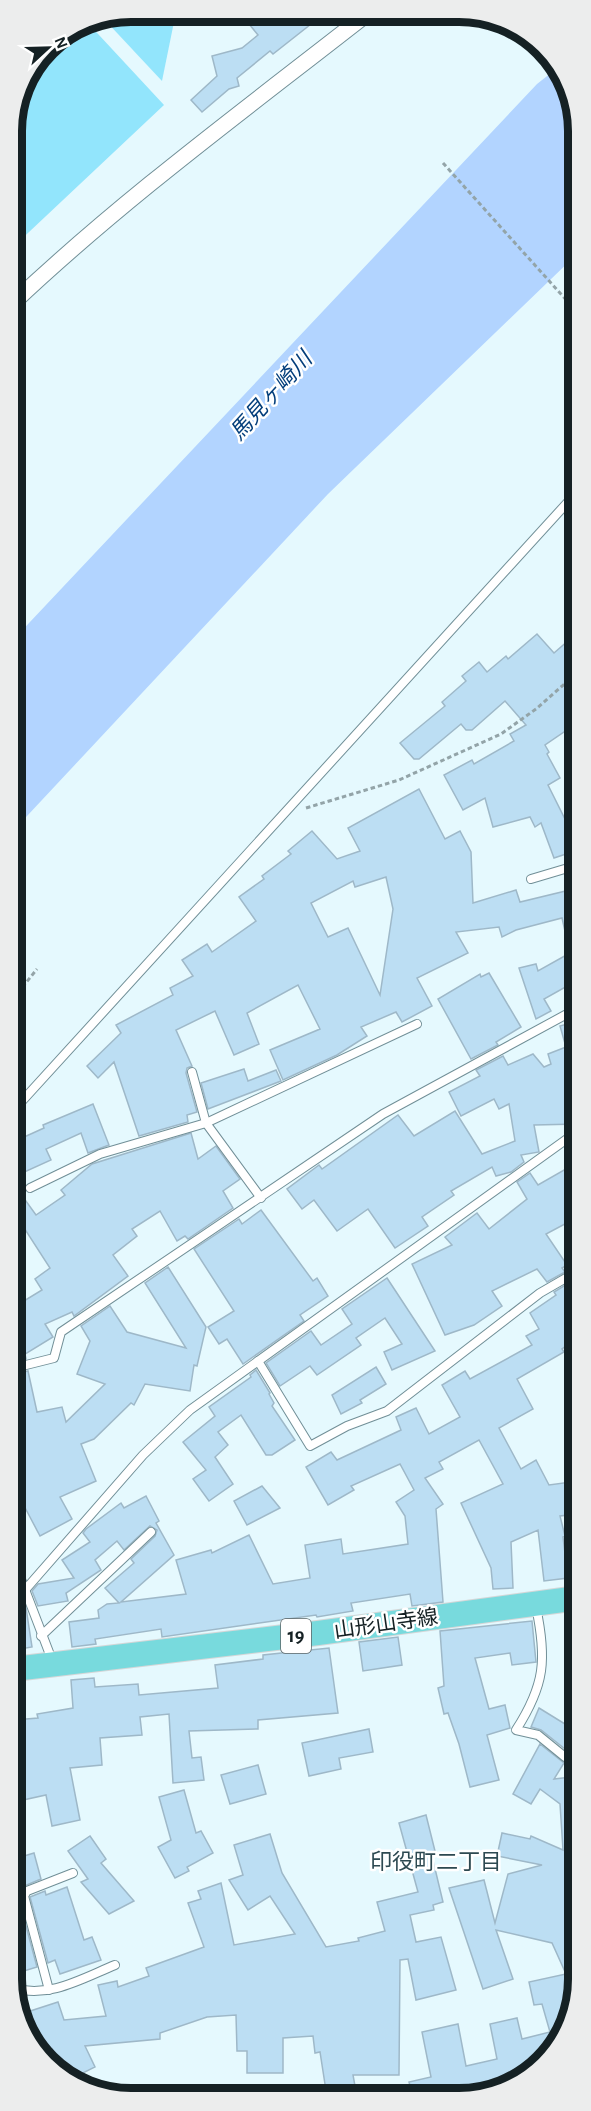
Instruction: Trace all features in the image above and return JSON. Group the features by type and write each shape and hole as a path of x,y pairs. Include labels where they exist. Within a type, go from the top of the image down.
{"main road":[{"name":"山形山寺線","path":"22,1668 318,1633 568,1599"}],"street":[{"path":"23,294 57,262 130,202 357,22"}],"lane":[{"path":"22,1101 568,502"},
{"path":"531,879 568,869"},
{"path":"22,1366 54,1358 61,1332 383,1114 568,1013"},
{"path":"30,1188 99,1154 206,1123 417,1024"},
{"path":"192,1072 206,1123 261,1198"},
{"path":"25,1590 143,1455 190,1410 568,1138"},
{"path":"258,1361 310,1446 347,1426 387,1412 465,1348 540,1293 568,1277"},
{"path":"41,1636 151,1532"},
{"path":"22,1583 53,1663"},
{"path":"536,1603 542,1634 543,1674 534,1703 516,1730 538,1736 568,1758"},
{"path":"49,1990 24,1896 27,1891 73,1873"},
{"path":"24,1991 30,1993 49,1990 115,1965"}],"path":[{"path":"444,163 568,302"},
{"path":"282,816 399,780 501,734 536,709 568,681"},
{"path":"23,987 37,969"}],"shaded area":[{"path":"174,22 162,81 109,25"},
{"path":"94,29 164,105 23,238 23,125 26,103 41,71 60,50 77,37"}],"water":[{"name":"馬見ヶ崎川","path":"551,73 563,97 568,117 568,263 328,494 23,821 23,630 537,84"}],"building":[{"path":"247,22 314,22 273,54 270,51 237,78 239,86 229,89 202,112 191,100 217,76 212,56 242,48 258,35"},
{"path":"537,634 554,653 568,641 568,729 545,745 549,752 547,754 560,778 548,785 566,821 568,820 568,853 554,858 541,823 535,827 530,817 493,827 485,798 463,810 444,775 472,760 474,764 514,741 510,734 526,725 505,701 472,730 466,730 461,724 419,759 414,759 400,743 445,706 442,702 466,681 462,676 479,662 487,672 506,656 508,659"},
{"path":"419,789 445,839 460,831 471,852 473,903 516,890 520,902 568,890 568,944 562,918 516,930 502,937 499,927 456,932 468,953 417,978 432,1006 402,1022 396,1012 361,1027 367,1036 337,1055 283,1080 270,1050 320,1029 298,985 247,1013 259,1044 234,1055 215,1011 176,1030 192,1066 187,1068 186,1073 197,1112 187,1115 188,1122 139,1136 114,1062 98,1078 87,1066 121,1033 116,1025 173,995 170,988 193,976 182,960 207,944 212,952 256,921 239,897 264,879 262,876 291,854 288,851 312,831 337,859 360,851 348,828","holes":["386,877 393,909 380,995 348,928 328,937 311,903 353,881 355,887"]},
{"path":"568,954 568,986 544,999 551,1011 536,1019 519,968 536,964 538,971"},
{"path":"489,973 521,1027 496,1042 498,1045 471,1059 438,999 480,974 481,977"},
{"path":"568,1024 568,1124 534,1125 539,1152 521,1155 524,1162 511,1172 496,1176 492,1167 451,1191 454,1195 422,1217 428,1226 395,1248 368,1209 337,1231 314,1200 302,1209 287,1189 319,1165 322,1169 398,1115 414,1136 455,1111 482,1154 515,1141 509,1104 499,1109 494,1099 461,1116 449,1092 480,1076 476,1070 503,1056 508,1065 533,1054 544,1067 551,1064 548,1054 566,1047 560,1026"},
{"path":"244,1069 248,1081 276,1070 281,1081 208,1109 201,1083"},
{"path":"93,1104 109,1145 88,1153 81,1133 46,1149 51,1160 22,1173 22,1138 44,1128 43,1125"},
{"path":"191,1133 198,1159 216,1146 240,1179 223,1191 233,1208 188,1239 185,1236 177,1241 160,1211 132,1229 137,1236 113,1255 128,1276 74,1316 72,1312 45,1324 53,1337 25,1354 26,1359 22,1360 22,1302 42,1290 35,1279 50,1268 22,1225 22,1196 36,1215 65,1195 61,1190 92,1164"},
{"path":"568,1168 568,1222 546,1234 567,1265 562,1268 565,1272 547,1282 537,1269 492,1291 502,1306 474,1325 445,1335 412,1264 452,1245 445,1237 477,1213 489,1229 527,1199 517,1182 530,1173 538,1185"},
{"path":"261,1210 313,1281 317,1278 328,1296 300,1315 304,1321 243,1364 227,1339 219,1344 208,1327 234,1311 194,1249 239,1219 242,1224"},
{"path":"168,1267 206,1327 197,1366 194,1365 190,1391 145,1384 134,1405 131,1403 94,1439 81,1444 96,1481 60,1497 72,1519 40,1536 22,1502 22,1372 28,1371 37,1412 62,1407 66,1422 105,1384 77,1374 90,1341 81,1326 110,1306 127,1332 186,1348 145,1283"},
{"path":"387,1278 435,1351 392,1370 384,1352 402,1344 385,1318 356,1338 361,1345 317,1375 310,1366 280,1386 266,1363 311,1331 321,1345 352,1324 342,1309"},
{"path":"568,1283 568,1344 562,1349 564,1352 517,1379 533,1409 499,1428 521,1469 536,1460 549,1485 568,1482 568,1515 560,1516 565,1536 563,1537 568,1578 544,1581 538,1530 511,1542 513,1588 493,1589 491,1568 461,1503 503,1484 479,1440 439,1462 443,1469 425,1478 443,1504 436,1509 443,1602 412,1606 410,1594 351,1603 353,1611 317,1617 316,1615 162,1637 161,1629 95,1639 96,1644 72,1647 69,1622 99,1618 98,1610 107,1604 119,1603 105,1588 134,1563 131,1559 155,1536 157,1530 150,1526 124,1550 117,1541 95,1560 101,1570 66,1593 68,1601 38,1606 32,1591 38,1584 74,1578 62,1560 90,1542 83,1533 86,1529 121,1503 124,1508 146,1496 159,1521 156,1523 174,1555 121,1602 186,1594 176,1560 211,1550 212,1553 249,1535 273,1584 310,1578 305,1545 341,1539 343,1554 408,1544 405,1516 396,1502 414,1490 400,1464 351,1486 354,1490 328,1505 306,1467 331,1452 337,1460 401,1430 396,1417 416,1408 429,1434 460,1417 442,1385 465,1371 470,1379 532,1345 526,1336 539,1329 530,1313 556,1295 554,1292"},
{"path":"376,1367 386,1384 360,1400 362,1403 341,1414 332,1395"},
{"path":"256,1370 270,1393 274,1403 272,1406 295,1440 272,1455 266,1455 241,1415 218,1432 228,1445 215,1457 233,1484 209,1501 193,1479 206,1470 183,1442 215,1416 209,1407 251,1377 250,1375"},
{"path":"262,1486 280,1508 247,1525 234,1501"},
{"path":"22,1599 26,1608 32,1647 22,1649"},
{"path":"532,1621 536,1662 512,1665 510,1653 475,1658 489,1709 505,1705 510,1728 487,1735 499,1780 470,1787 459,1744 448,1713 444,1714 438,1688 444,1686 440,1631"},
{"path":"398,1637 402,1665 363,1671 359,1642"},
{"path":"329,1648 338,1713 258,1720 258,1729 189,1731 192,1758 201,1757 204,1780 173,1783 169,1714 140,1717 142,1735 100,1738 102,1765 70,1768 80,1820 52,1826 46,1795 22,1800 22,1719 38,1718 37,1714 73,1708 71,1680 94,1678 95,1687 138,1684 139,1695 218,1688 215,1665 263,1659 263,1655"},
{"path":"539,1708 568,1726 568,1751 541,1730 531,1727"},
{"path":"369,1729 373,1752 339,1758 341,1769 309,1776 302,1743"},
{"path":"540,1744 564,1763 554,1779 568,1777 568,1986 563,2014 554,2034 537,2057 514,2074 494,2083 474,2088 411,2088 409,2082 431,2077 422,2032 458,2024 466,2066 497,2059 490,2024 517,2018 522,2039 550,2032 542,2004 534,2005 529,1982 566,1974 552,1943 496,1930 513,1979 483,1989 449,1888 484,1880 495,1923 508,1874 542,1865 497,1856 502,1833 530,1839 531,1836 563,1850 560,1804 540,1789 531,1804 513,1794"},
{"path":"258,1765 266,1794 230,1804 221,1775"},
{"path":"184,1790 196,1833 201,1831 213,1853 187,1867 189,1871 175,1878 158,1847 171,1840 159,1797"},
{"path":"426,1815 435,1851 431,1852 443,1902 433,1905 434,1910 410,1915 416,1942 441,1937 456,1990 416,2000 408,1959 400,1960 399,2075 353,2075 355,2088 326,2088 320,2052 315,2053 313,2036 283,2038 283,2073 247,2073 247,2051 237,2051 236,2015 207,2017 160,2033 160,2039 85,2046 95,2067 79,2075 57,2060 52,2049 49,2051 37,2034 27,2012 58,2002 64,2020 106,2016 98,1985 117,1981 118,1987 149,1976 146,1968 204,1947 188,1903 201,1899 198,1891 221,1883 234,1945 295,1934 270,1896 248,1910 229,1880 243,1875 234,1845 270,1834 282,1873 326,1947 359,1941 358,1938 385,1931 377,1902 418,1892 399,1823"},
{"path":"90,1836 106,1859 101,1863 134,1901 109,1914 81,1882 88,1879 68,1851"},
{"path":"34,1853 41,1879 24,1886 22,1889 22,1857"},
{"path":"67,1887 84,1940 92,1937 101,1960 60,1974 55,1960 48,1963 30,1897 45,1891 46,1895"},
{"path":"22,1911 37,1967 22,1972"}],"district":[{"name":"印役町二丁目","path":"436,1862"}]}
